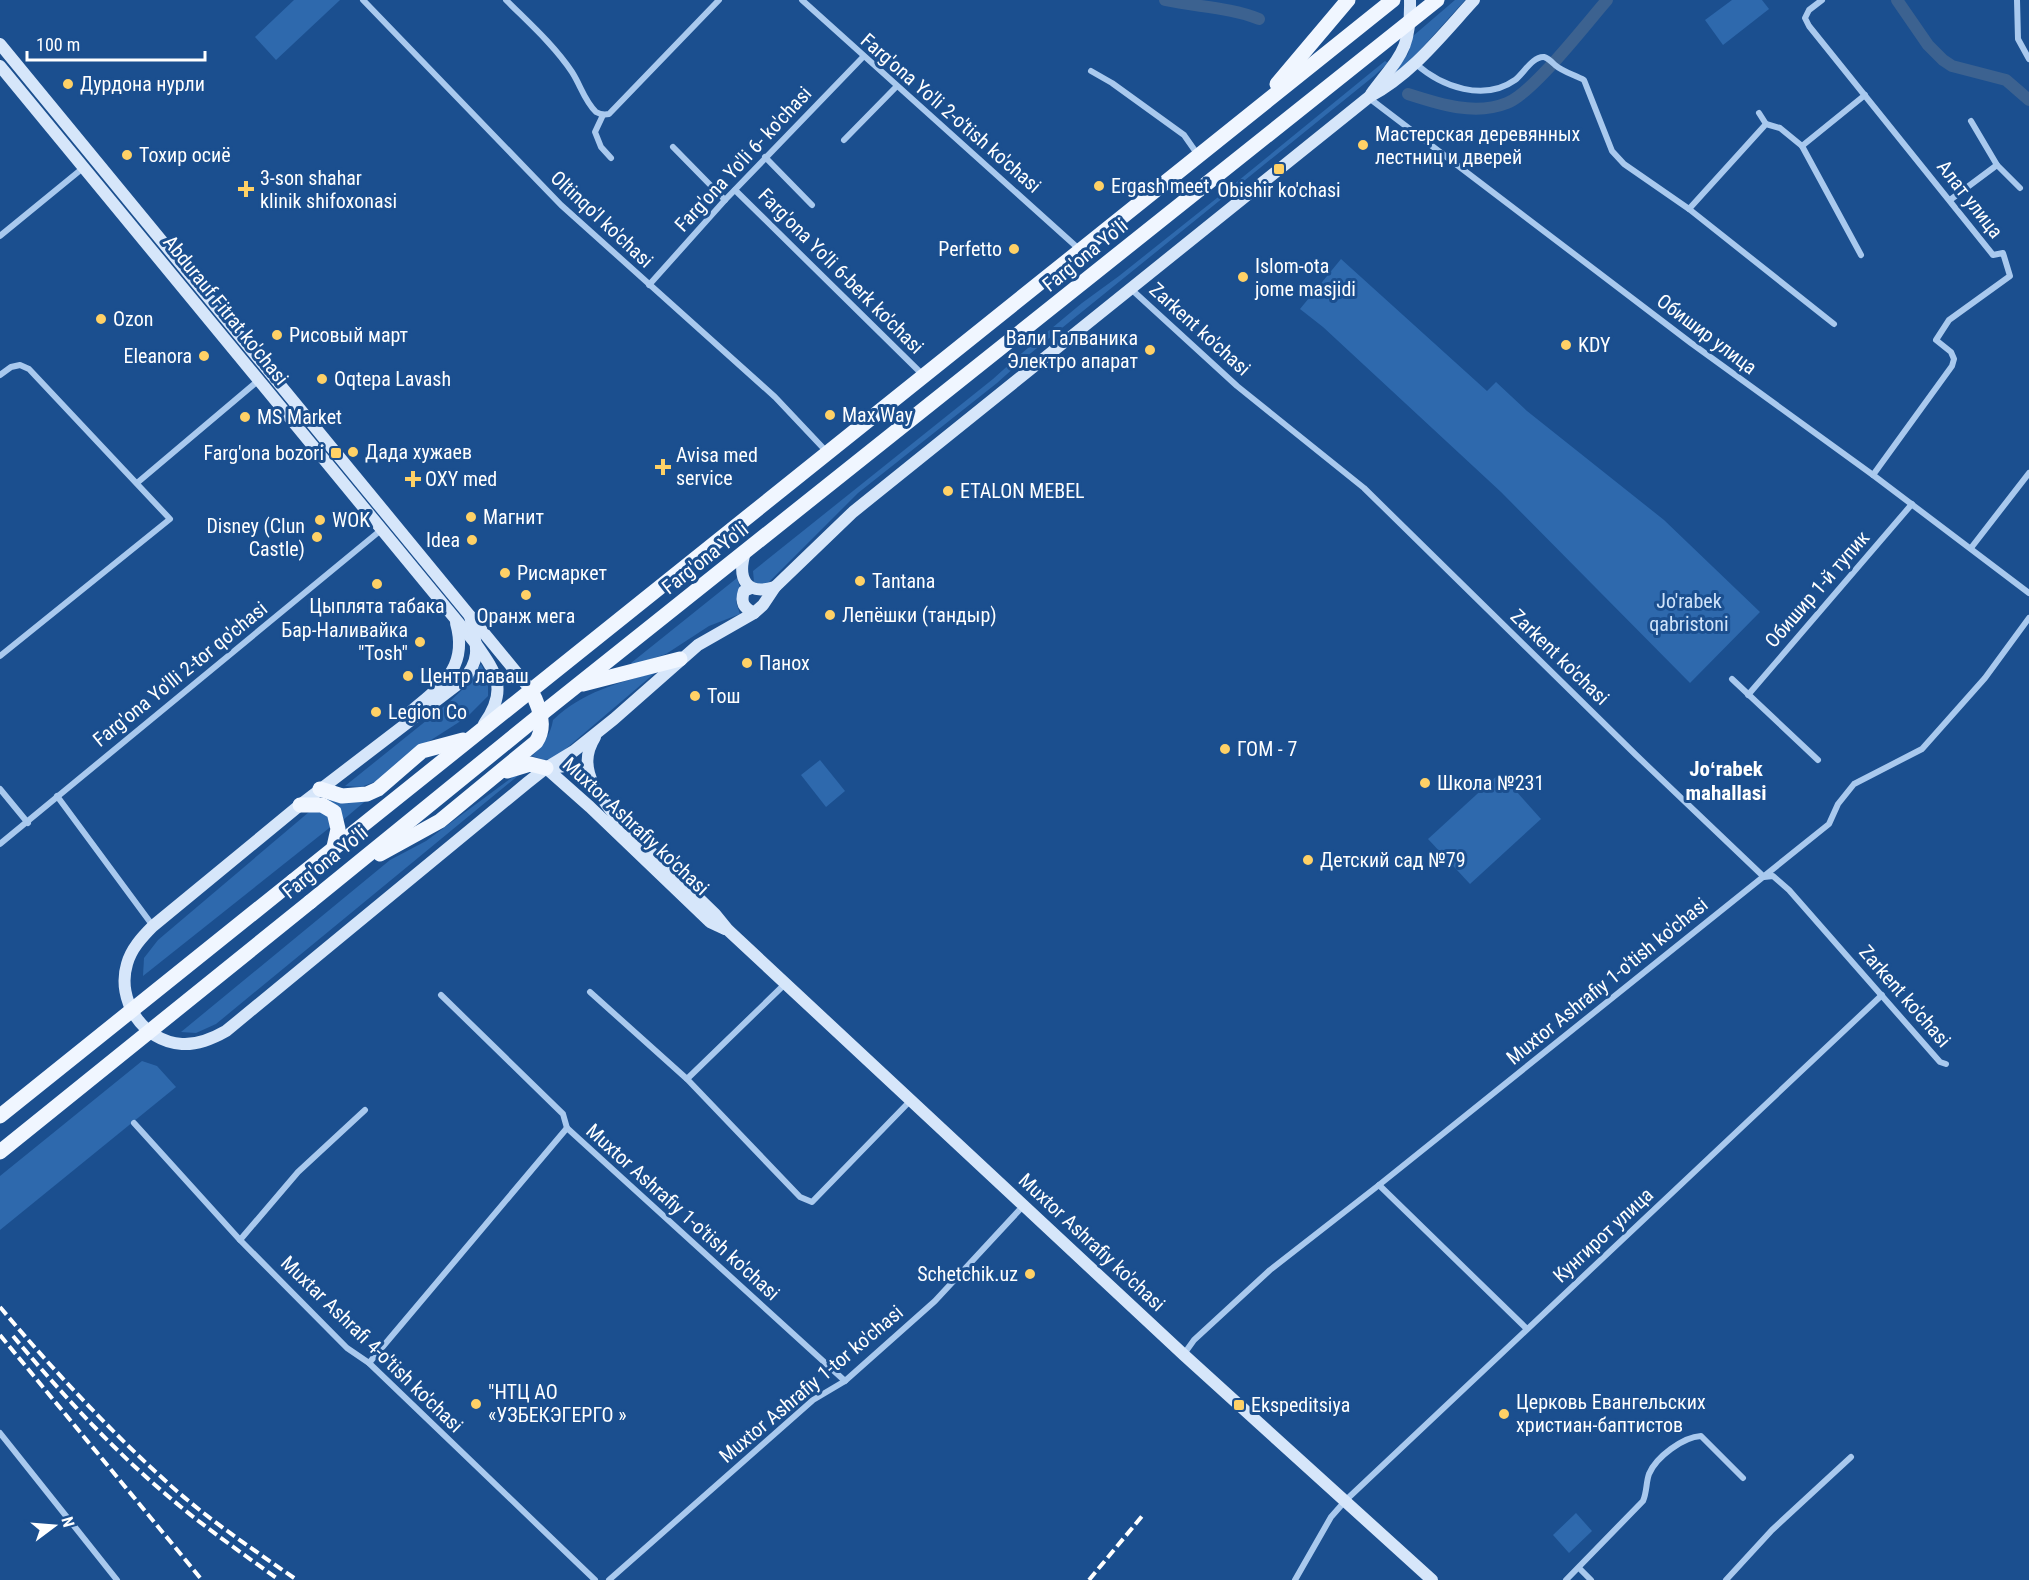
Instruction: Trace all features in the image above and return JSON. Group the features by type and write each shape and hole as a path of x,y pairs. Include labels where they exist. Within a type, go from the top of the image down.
{"main road":[{"path":"1258,107 1347,0"},
{"name":"Farg'ona Yo'li","path":"0,1116 530,689 1393,0"},
{"path":"1369,97 1402,53 1410,22 1410,0"},
{"name":"Farg'ona Yo'li","path":"0,1152 540,715 1437,0"},
{"path":"470,616 476,644 476,662 462,681 300,805 153,926 136,945 127,961 125,989 130,1007 140,1023 163,1040 181,1044 209,1040 226,1031 546,768 599,731 698,645 754,613 763,605 775,587 853,512 1369,97 1390,86 1416,64 1474,0"},
{"name":"Abdurauf Fitrat ko'chasi","path":"0,44 530,689"},
{"name":"Abdurauf Fitrat ko'chasi","path":"0,66 476,644 493,668 498,680 494,706 474,734"},
{"path":"84,168 94,159"},
{"path":"258,380 268,371"},
{"path":"381,530 392,521"},
{"path":"746,552 743,574 751,588"},
{"path":"754,613 745,608 742,600 744,591 751,588 763,591 775,587"},
{"path":"336,777 451,673 460,651 455,619"},
{"path":"577,686 681,659"},
{"path":"345,872 440,821 528,750 538,739 542,728 540,715 530,689"},
{"path":"597,791 587,763 591,744 599,731"},
{"path":"320,789 348,796 367,795 378,789 422,751 474,734"},
{"path":"498,774 530,764 546,768"},
{"name":"Muxtor Ashrafiy ko'chasi","path":"546,768 565,766 576,770 597,791 617,819 715,914 728,930 1184,1355 1346,1500 1431,1580"},
{"name":"Muxtor Ashrafiy ko'chasi","path":"546,768 710,922 728,930"},
{"path":"300,805 322,805 334,812 338,829 334,847"}],"street":[{"name":"Oltinqo'l ko'chasi","path":"363,0 561,205 775,397 827,452"},
{"path":"506,0 549,44 573,74 583,96 598,114 603,115 609,114 719,0"},
{"name":"Farg'ona Yo'li 2-o'tish ko'chasi","path":"801,0 1080,250"},
{"name":"Алат улица","path":"1822,0 1809,10 1805,18 1809,26 1993,255 2003,253 2010,276 1949,320 1936,340 1951,352 1954,359 1952,366 1873,475"},
{"path":"2017,0 2018,39 2029,59"},
{"name":"Farg'ona Yo'li 6- ko'chasi","path":"649,285 765,157 863,57"},
{"path":"1416,64 1432,77 1445,83 1473,90 1499,88 1515,79 1536,59 1547,58 1559,68 1584,80 1612,151 1624,164 1689,209 1834,324"},
{"path":"1091,71 1112,83 1184,135 1198,155"},
{"path":"844,140 896,87"},
{"path":"1802,146 1865,95"},
{"name":"Обишир улица","path":"1369,97 1691,343 2029,592"},
{"path":"1759,113 1766,124 1780,128 1802,146 1861,255"},
{"path":"603,115 595,132 602,147 611,158"},
{"path":"1971,121 1997,165 2020,188"},
{"path":"1689,209 1766,124"},
{"path":"673,147 725,200"},
{"path":"765,157 812,205"},
{"path":"1950,200 1997,165"},
{"path":"0,236 84,168"},
{"name":"Farg'ona Yo'li 6-berk ko'chasi","path":"735,190 923,375"},
{"name":"Zarkent ko'chasi","path":"1131,289 1237,386 1364,488 1764,877 1773,876 1789,890 1940,1062 1946,1064"},
{"path":"0,375 20,364 29,369 170,519 0,656"},
{"path":"136,483 258,380"},
{"path":"1971,548 2029,473"},
{"name":"Обишир 1-й тупик","path":"1748,695 1912,504"},
{"name":"Farg'ona Yo'lli 2-tor qo'chasi","path":"0,844 381,530"},
{"name":"Muxtor Ashrafiy 1-o'tish ko'chasi","path":"1184,1355 1194,1340 1269,1270 1379,1185 1829,824 1838,804 1854,784 1922,749 1985,678 2029,618"},
{"path":"1732,679 1818,760"},
{"path":"0,789 28,823"},
{"path":"57,796 153,926"},
{"path":"687,1079 786,983"},
{"path":"590,992 687,1079 800,1197 812,1202 911,1100"},
{"path":"441,995 563,1114 567,1128"},
{"name":"Кунгирот улица","path":"1295,1580 1331,1517 1346,1500 1882,995"},
{"path":"240,1240 298,1172 365,1110"},
{"name":"Muxtar Ashrafi 4-o'tish ko'chasi","path":"134,1123 240,1240 347,1348 369,1363 595,1580"},
{"name":"Muxtor Ashrafiy 1-o'tish ko'chasi","path":"369,1363 567,1128 845,1381"},
{"path":"1379,1185 1527,1329"},
{"name":"Muxtor Ashrafiy 1-tor ko'chasi","path":"609,1580 813,1400 845,1381 934,1301 1024,1205"},
{"path":"0,1433 117,1580"},
{"path":"1566,1580 1643,1501 1647,1492 1649,1474 1664,1454 1689,1436 1701,1436 1743,1478"},
{"path":"1725,1580 1772,1530 1851,1457"},
{"path":"1580,1568 1591,1580"}],"green space":[{"path":"294,0 340,0 276,60 255,37"},
{"path":"1455,0 1465,0 1413,58 1384,84 1408,54 1413,36"},
{"path":"1732,0 1762,0 1769,9 1723,45 1705,20"},
{"path":"1385,61 1388,63 1374,76 1026,357 997,383 858,493 765,586 754,582 753,571 993,379 1082,303 1222,194"},
{"name":"Jo'rabek qabristoni","path":"1341,259 1487,391 1496,382 1527,411 1664,520 1760,612 1690,683 1501,492 1323,327 1300,309"},
{"path":"737,578 741,591 736,602 740,614 709,626 666,654 633,665 631,663"},
{"path":"481,664 488,678 488,696 467,717 428,742 377,781 361,787 345,786 447,704 464,688"},
{"path":"656,672 555,758 544,760 532,756 546,740 553,720 565,710 589,695 627,680"},
{"path":"820,760 845,791 826,807 801,775"},
{"path":"525,770 216,1024 196,1033 181,1032 390,860 426,841"},
{"path":"1500,773 1541,819 1470,884 1428,839"},
{"path":"328,798 369,798 343,820 324,801"},
{"path":"325,811 333,825 143,976 144,958 158,940 309,812"},
{"path":"142,1061 157,1066 176,1087 0,1230 0,1176"},
{"path":"1576,1513 1592,1531 1569,1553 1553,1535"}],"waterway":[{"path":"1165,0 1224,10 1259,19"},
{"path":"1408,94 1445,105 1470,109 1495,107 1507,103 1518,97 1545,72 1607,0"},
{"path":"1897,0 1928,45 1943,60 1952,66 2006,80 2029,100"}],"railway":[{"path":"0,1307 82,1399 170,1485 216,1523 297,1580"},
{"path":"0,1335 202,1580"},
{"path":"13,1336 127,1460 196,1519 279,1580"},
{"path":"1089,1580 1143,1515"}],"place":[{"name":"Дурдона нурли","path":"68,84"},
{"name":"Мастерская деревянных лестниц и дверей","path":"1363,145"},
{"name":"Тохир осиё","path":"127,155"},
{"name":"Obishir ko'chasi","path":"1279,169"},
{"name":"Ergash meet","path":"1099,186"},
{"name":"3-son shahar klinik shifoxonasi","path":"246,189"},
{"name":"Perfetto","path":"1014,249"},
{"name":"Islom-ota jome masjidi","path":"1243,277"},
{"name":"Ozon","path":"101,319"},
{"name":"Рисовый март","path":"277,335"},
{"name":"KDY","path":"1566,345"},
{"name":"Вали Галваника Электро апарат","path":"1150,350"},
{"name":"Eleanora","path":"204,356"},
{"name":"Oqtepa Lavash","path":"322,379"},
{"name":"Max Way","path":"830,415"},
{"name":"MS Market","path":"245,417"},
{"name":"Дада хужаев","path":"353,452"},
{"name":"Farg'ona bozori","path":"336,453"},
{"name":"Avisa med service","path":"663,467"},
{"name":"OXY med","path":"413,479"},
{"name":"ETALON MEBEL","path":"948,491"},
{"name":"Магнит","path":"471,517"},
{"name":"WOK","path":"320,520"},
{"name":"Disney (Clun Castle)","path":"317,537"},
{"name":"Idea","path":"472,540"},
{"name":"Рисмаркет","path":"505,573"},
{"name":"Tantana","path":"860,581"},
{"name":"Цыплята табака","path":"377,584"},
{"name":"Оранж мега","path":"526,595"},
{"name":"Лепёшки (тандыр)","path":"830,615"},
{"name":"Бар-Наливайка \"Tosh\"","path":"420,642"},
{"name":"Панох","path":"747,663"},
{"name":"Центр лаваш","path":"408,676"},
{"name":"Тош","path":"695,696"},
{"name":"Legion Co","path":"376,712"},
{"name":"ГОМ - 7","path":"1225,749"},
{"name":"Школа №231","path":"1425,783"},
{"name":"Детский сад №79","path":"1308,860"},
{"name":"Schetchik.uz","path":"1030,1274"},
{"name":"\"НТЦ АО «УЗБЕКЭГЕРГО »","path":"476,1404"},
{"name":"Ekspeditsiya","path":"1239,1405"},
{"name":"Церковь Евангельских христиан-баптистов","path":"1504,1414"}],"district":[{"name":"Joʻrabek mahallasi","path":"1726,781"}]}
